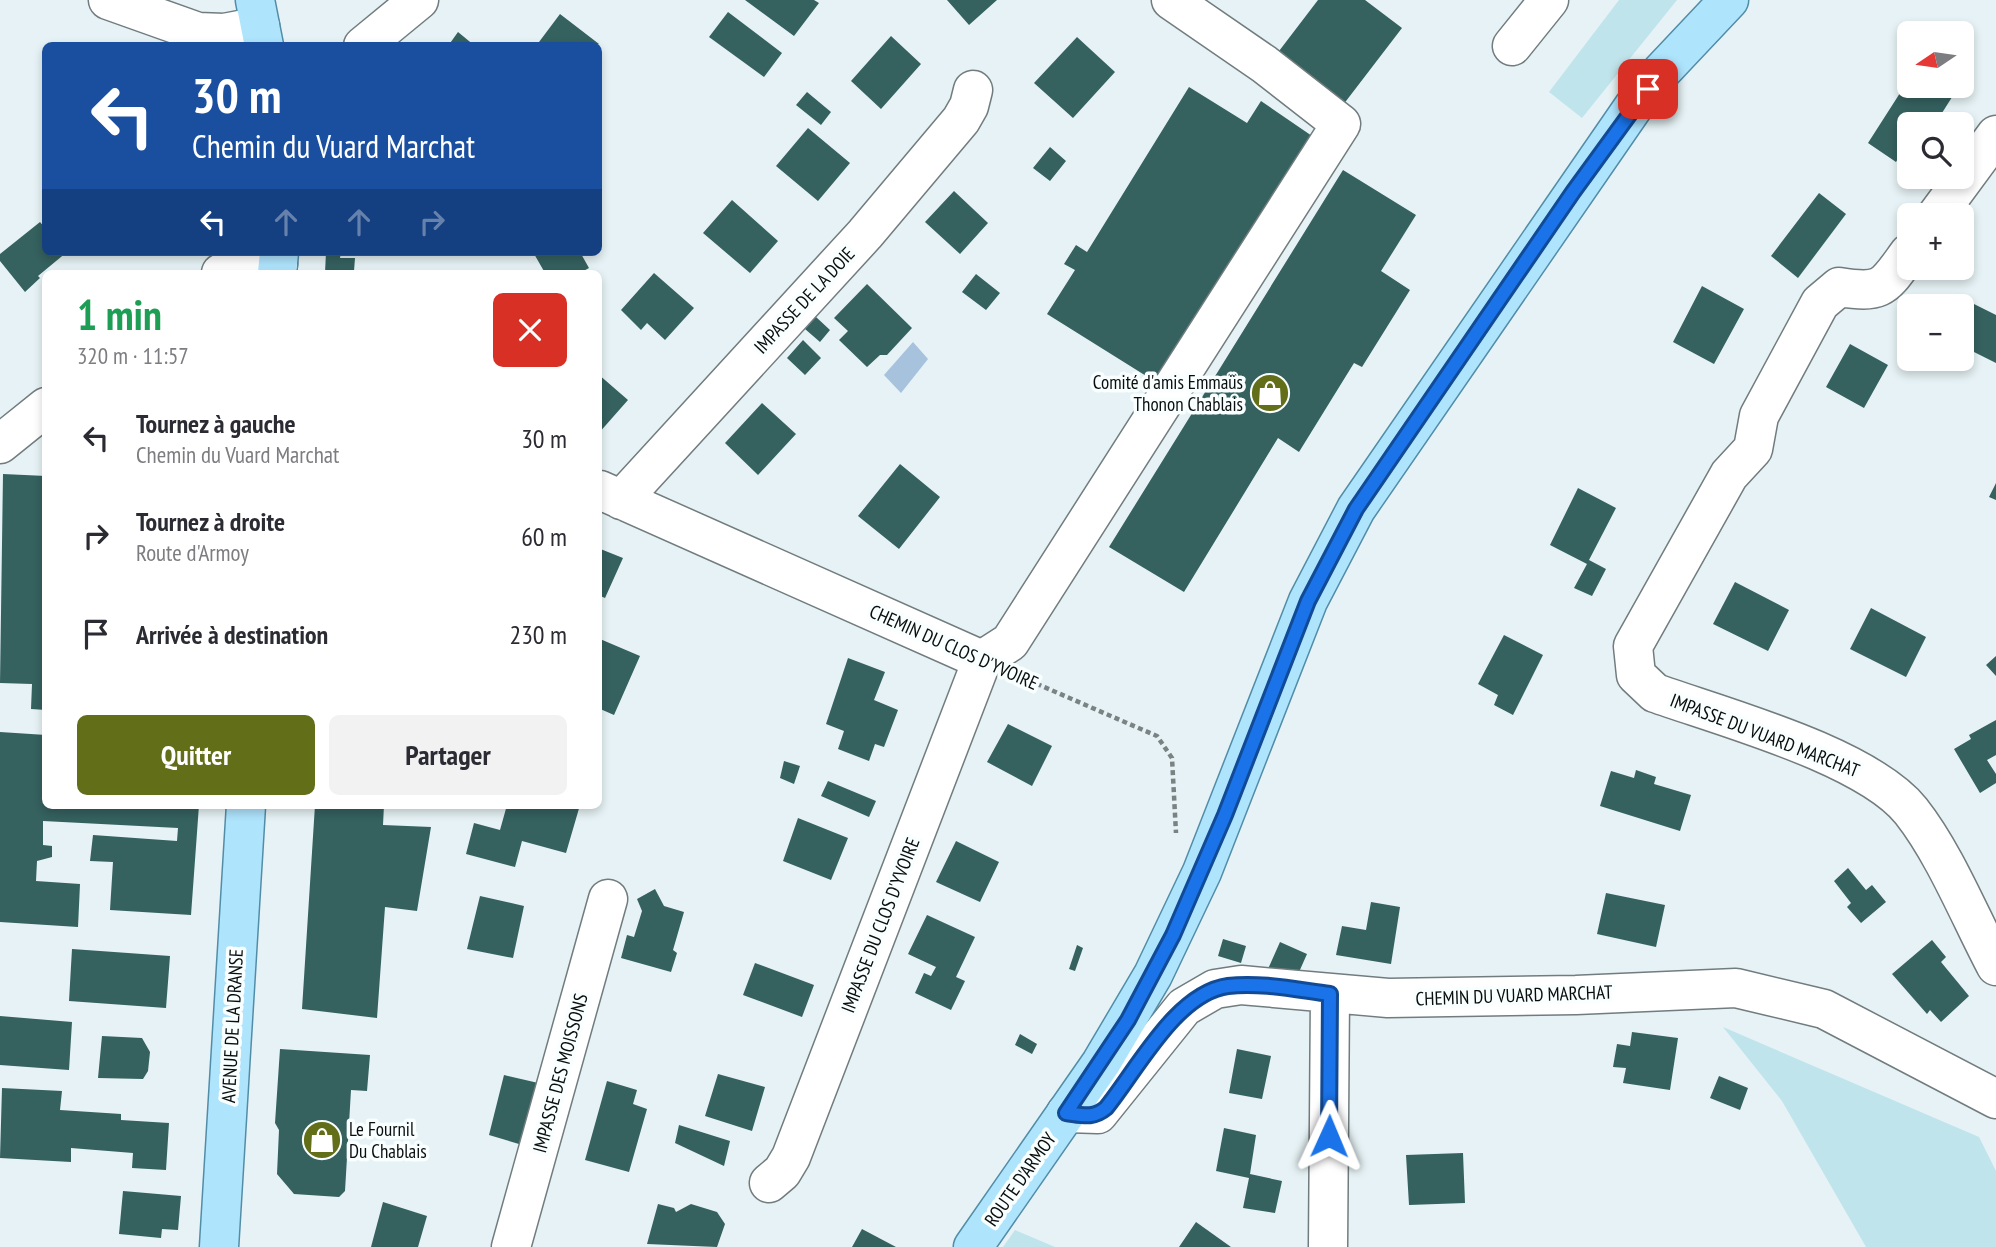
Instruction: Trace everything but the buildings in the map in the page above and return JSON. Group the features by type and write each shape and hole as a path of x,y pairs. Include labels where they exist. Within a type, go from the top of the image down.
{"main road":[{"name":"ROUTE D'ARMOY","path":"972,1247 1128,1020 1173,935 1225,815 1308,601 1356,509 1634,106 1662,71 1729,0"},
{"name":"AVENUE DE LA DRANSE","path":"219,1247 246,809"}],"street":[{"path":"108,0 198,32 224,33 260,24"},
{"path":"368,42 419,0"},
{"path":"982,660 1010,642 1341,124 1264,64 1171,0"},
{"path":"1512,46 1549,0"},
{"name":"IMPASSE DE LA DOIE","path":"610,495 865,234 961,120 969,106 973,90"},
{"path":"1946,203 1996,135"},
{"path":"227,270 242,262 278,263"},
{"name":"IMPASSE DU VUARD MARCHAT","path":"1897,269 1886,284 1869,292 1839,287 1820,303 1759,416 1753,449 1729,475 1633,646 1636,675 1655,693 1837,759 1880,781 1910,810 1935,849 1996,966"},
{"path":"0,444 42,410"},
{"name":"CHEMIN DU CLOS D'YVOIRE","path":"610,495 982,660"},
{"name":"IMPASSE DU CLOS D'YVOIRE","path":"769,1183 782,1172 791,1157 982,660"},
{"name":"IMPASSE DES MOISSONS","path":"512,1247 608,899"},
{"name":"CHEMIN DU VUARD MARCHAT","path":"1066,1113 1088,1116 1098,1114 1106,1108 1180,1012 1206,993 1241,985 1388,998 1736,988 1824,1009 1996,1099"},
{"path":"1328,1247 1330,994"}],"path":[{"name":"CHEMIN DU CLOS D'YVOIRE","path":"982,660 1157,736 1172,758 1176,844"}],"shaded area":[{"path":"1619,0 1677,0 1582,118 1549,92"},
{"path":"913,342 928,359 901,393 884,375"},
{"path":"1723,1027 1979,1137 1996,1171 1996,1247 1866,1247 1782,1101"},
{"path":"1015,1230 1055,1247 1003,1247"}],"place":[{"name":"Comité d'amis Emmaüs Thonon Chablais","path":"1270,393"},
{"name":"Le Fournil Du Chablais","path":"322,1140"}],"route":[{"path":"1329,1136 1330,994 1241,985 1214,989 1191,1002 1174,1019 1106,1108 1098,1114 1088,1116 1066,1113 1128,1020 1173,935 1225,815 1308,601 1356,509 1573,192 1648,89"}]}
